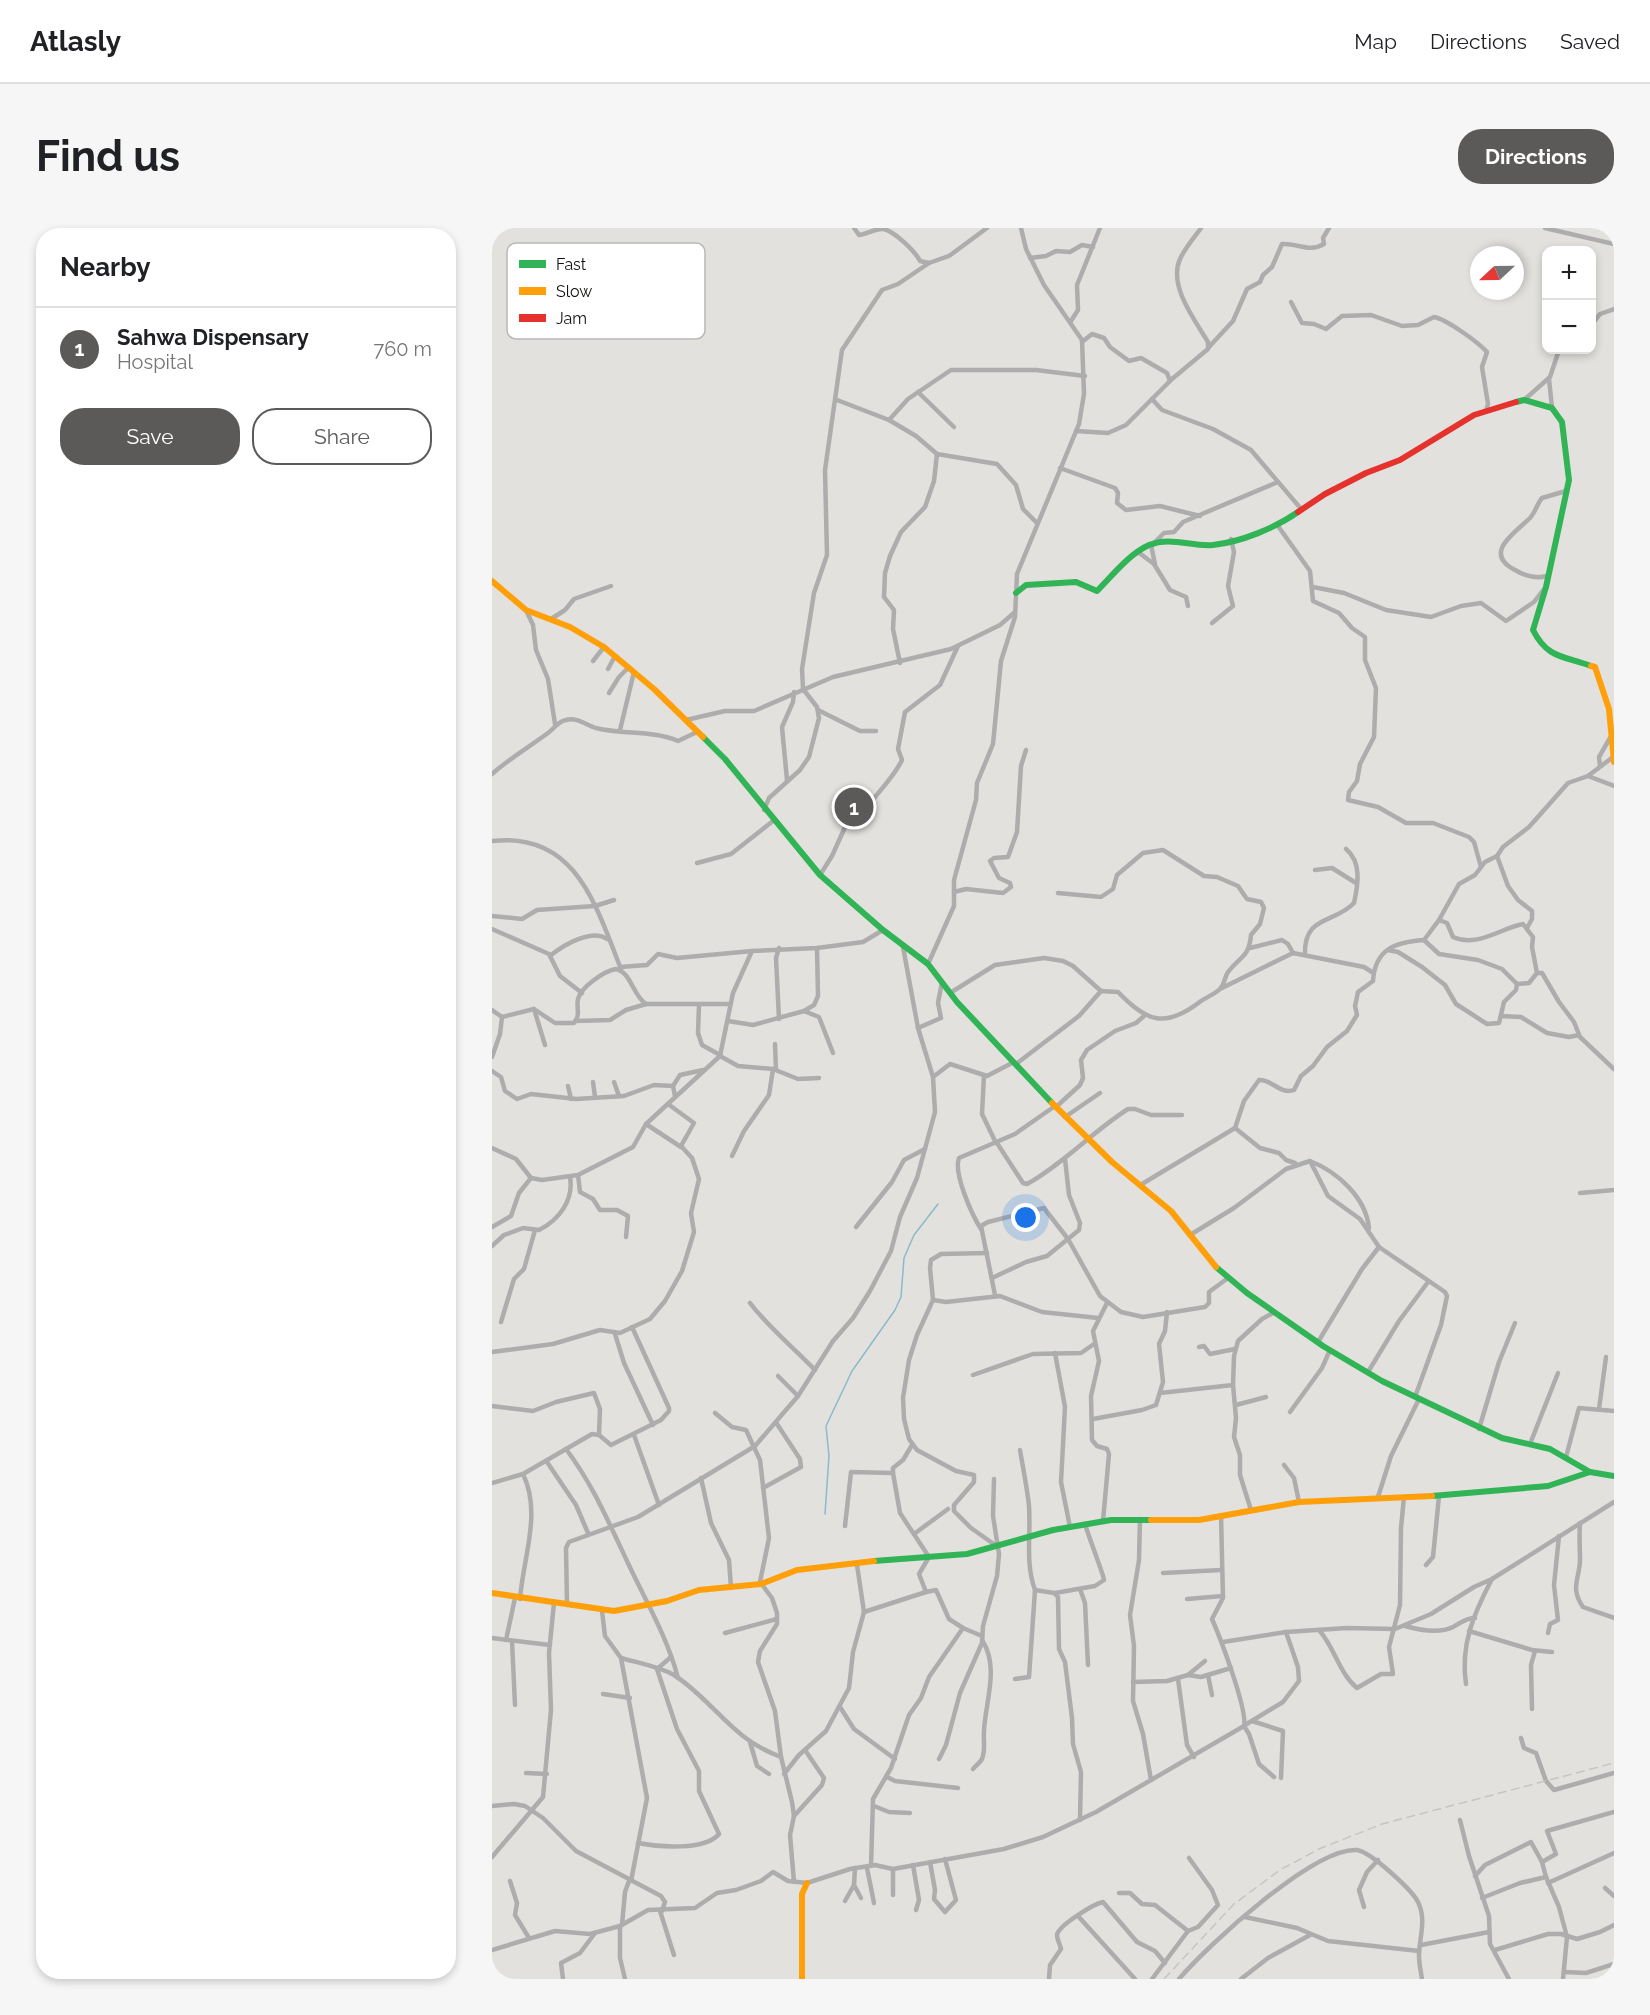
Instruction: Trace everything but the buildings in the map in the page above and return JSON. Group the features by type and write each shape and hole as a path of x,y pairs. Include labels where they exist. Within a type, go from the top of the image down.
{"street":[{"path":"854,228 860,235 881,229 891,233 914,249 920,261 929,263"},
{"path":"876,731 860,731 818,710 803,689 802,669 814,593 827,555 825,479 842,350 864,321 878,294 929,263 949,256 987,228"},
{"path":"928,964 953,910 954,880 976,800 979,777 993,744 1001,661 1015,612 1017,574 1082,411 1085,376 1082,342 1071,321 1044,285 1030,258 1021,228"},
{"path":"1071,321 1078,310 1077,285 1100,228"},
{"path":"1201,228 1179,260 1177,278 1179,288 1209,347"},
{"path":"1076,430 1103,433 1115,431 1130,422 1170,381 1203,356 1233,321 1247,288 1260,282 1263,275 1270,271 1282,244 1310,250 1319,247 1324,245 1323,238 1329,228"},
{"path":"1545,228 1614,244"},
{"path":"1030,258 1046,256 1056,251 1072,251 1082,245 1093,247"},
{"path":"1291,302 1302,323 1316,324 1326,328 1342,316 1371,315 1402,326 1418,325 1434,317 1444,320 1469,336 1487,352 1482,367 1488,404 1486,411"},
{"path":"1596,319 1600,314 1614,309"},
{"path":"1082,342 1092,334 1102,337 1129,361 1141,358 1167,373 1170,381"},
{"path":"1142,1184 1235,1128 1245,1101 1259,1080 1265,1079 1285,1091 1294,1090 1301,1076 1317,1062 1326,1047 1347,1031 1358,1015 1356,995 1360,989 1373,981 1372,972 1375,964 1388,950 1400,943 1424,940 1440,920 1455,888 1497,856 1503,847 1528,827 1568,783 1588,776 1613,756 1609,709 1594,665 1547,651 1534,632 1569,480 1564,453 1564,430 1552,408 1549,390 1550,377 1558,354"},
{"path":"889,420 904,402 951,370 1036,370 1085,376"},
{"path":"1152,544 1178,540 1212,545 1278,526 1325,494 1366,473 1400,460 1460,423 1486,411 1524,400 1550,377"},
{"path":"918,392 954,427"},
{"path":"1152,399 1162,410 1218,432 1251,450 1302,510"},
{"path":"837,400 889,420 916,436 938,454 984,460 1003,468 1016,485 1023,509 1037,523"},
{"path":"1524,400 1552,408"},
{"path":"900,663 893,629 894,610 884,597 885,573 901,532 925,507 934,481 938,454"},
{"path":"1060,468 1114,489 1118,493 1117,502 1125,510 1140,511 1160,506 1200,516"},
{"path":"1016,593 1026,585 1076,582 1097,591 1138,552 1152,544 1165,532 1174,532 1181,524 1278,482"},
{"path":"1547,576 1534,577 1505,565 1501,558 1502,547 1531,517 1542,498 1566,491"},
{"path":"1278,526 1309,569 1313,601 1339,613 1352,628 1364,634 1365,660 1376,687 1374,737 1360,764 1357,781 1348,792 1348,800 1375,805 1406,823 1440,825 1469,837 1474,842 1481,867"},
{"path":"1212,623 1233,606 1228,586 1234,552 1231,539"},
{"path":"1152,544 1155,567"},
{"path":"1138,552 1155,567 1170,590 1186,597 1188,606"},
{"path":"492,581 526,610 551,619 616,655 686,720 725,759 773,821 820,875 903,947 928,964 950,993 1055,1107 1087,1140 1142,1184 1171,1211 1202,1251 1228,1278 1273,1313 1330,1350 1417,1398 1479,1429 1502,1438 1550,1449 1590,1472 1614,1476"},
{"path":"551,619 565,610 574,599 611,586"},
{"path":"1313,587 1344,592 1386,610 1431,617 1461,606 1480,603 1506,621 1534,602 1546,587"},
{"path":"492,774 517,752 551,730 555,724 548,679 536,650 533,625 526,610"},
{"path":"686,720 725,711 754,711 794,692 840,675 900,663 958,646 1000,625 1015,612"},
{"path":"863,812 886,780 896,772 902,760 898,749 905,712 940,685 958,646"},
{"path":"593,661 604,647"},
{"path":"608,669 616,655"},
{"path":"620,730 632,670"},
{"path":"609,693 619,677 632,670"},
{"path":"787,780 782,727 793,702 794,692"},
{"path":"764,810 769,798 809,757 819,718 818,710"},
{"path":"555,724 576,719 597,728 661,734 678,741 697,732"},
{"path":"1600,766 1599,757 1610,738"},
{"path":"954,892 966,889 1002,893 1011,887 1010,883 999,878 990,861 994,858 1008,857 1016,837 1021,766 1026,750"},
{"path":"1588,776 1614,786"},
{"path":"820,875 832,856 850,816"},
{"path":"697,863 731,854 773,821"},
{"path":"492,841 523,839 555,852 583,881 620,968 646,1004"},
{"path":"1305,954 1310,929 1353,905 1356,862 1346,849"},
{"path":"1058,893 1101,897 1113,889 1117,875 1134,863 1143,853 1163,850 1204,876 1217,877 1238,886 1247,899 1263,904 1261,920 1251,935 1250,948"},
{"path":"1497,856 1508,886 1518,900 1532,911 1532,919 1527,928"},
{"path":"1316,870 1332,868 1356,884"},
{"path":"492,916 522,919 537,910 595,906 614,900"},
{"path":"1440,920 1446,921 1451,935 1458,939 1484,938 1521,924 1527,928 1533,938 1532,947 1537,973"},
{"path":"492,929 551,955 560,976 582,993"},
{"path":"575,1022 578,1017 578,999 595,978 606,971 647,965 658,954 676,958 779,948 817,948 863,942 883,930"},
{"path":"551,955 572,941 600,935 607,939"},
{"path":"1221,988 1229,971 1250,948 1282,940 1288,944 1293,953"},
{"path":"1424,940 1439,954 1478,960 1502,969 1517,984"},
{"path":"567,1605 567,1545 588,1533 638,1516 659,1505 755,1446 777,1424 833,1341 858,1311 891,1251 900,1216 925,1149 935,1112 933,1077 918,1028 903,947"},
{"path":"779,948 776,958 779,1019"},
{"path":"728,1021 751,1025 779,1019 804,1011 816,1002 817,948"},
{"path":"1388,950 1398,952 1422,967 1444,985 1456,1004 1479,1021 1487,1024 1496,1024 1501,1016 1504,1002 1516,990 1517,984"},
{"path":"492,1148 516,1159 531,1178 542,1180 578,1175 594,1165 627,1152 637,1143 646,1124 720,1055 730,1004 752,951"},
{"path":"950,993 995,965 1044,958 1063,961 1073,966 1101,991 1118,992 1144,1016 1159,1019 1178,1016 1221,988 1293,953 1364,967 1372,972"},
{"path":"1517,984 1528,983 1537,973"},
{"path":"1537,973 1545,975 1558,1002 1574,1022 1579,1035 1614,1070"},
{"path":"918,1028 937,1022 941,1018 938,1003 942,982"},
{"path":"933,1077 946,1065 954,1063 984,1075 993,1074 1015,1063 1079,1016 1101,991"},
{"path":"492,1010 502,1017 534,1009 555,1023 610,1020 626,1010 646,1004 730,1004"},
{"path":"699,1005 698,1033 702,1045 738,1066 775,1070 798,1079 819,1078"},
{"path":"534,1009 545,1045"},
{"path":"804,1011 819,1017 833,1053"},
{"path":"995,1295 981,1229 960,1183 957,1162 970,1152 996,1143 1055,1107 1080,1085 1083,1078 1081,1060 1087,1050 1115,1031 1136,1023 1144,1016"},
{"path":"1501,1016 1521,1017 1547,1033 1569,1037 1579,1035"},
{"path":"492,1057 496,1049 502,1017"},
{"path":"732,1156 744,1131 769,1095 775,1070 775,1044"},
{"path":"673,1086 684,1073 704,1070"},
{"path":"492,1071 502,1078 505,1091 517,1099 531,1094 571,1099 619,1096 654,1085 673,1086"},
{"path":"984,1075 982,1113 996,1143 1025,1184 1065,1159 1128,1109 1135,1109 1151,1116 1182,1115"},
{"path":"593,1082 595,1097"},
{"path":"614,1082 619,1096"},
{"path":"568,1086 571,1099"},
{"path":"673,1086 675,1095"},
{"path":"1065,1117 1100,1093"},
{"path":"668,1104 694,1123 681,1147"},
{"path":"492,1352 553,1344 600,1330 615,1334 650,1319 665,1301 682,1270 693,1236 691,1213 699,1182 692,1158 681,1147 646,1124"},
{"path":"1235,1128 1260,1148 1279,1153 1286,1160 1296,1164"},
{"path":"856,1227 892,1182 904,1160 925,1149"},
{"path":"992,1278 1026,1262 1047,1256 1081,1227 1069,1195 1065,1159"},
{"path":"1310,1161 1328,1196 1360,1219 1369,1228 1379,1247 1406,1263 1428,1282 1445,1292 1447,1301 1417,1398 1391,1456 1378,1497"},
{"path":"1190,1235 1234,1208 1296,1164 1310,1161 1329,1170 1346,1185 1366,1210 1369,1228"},
{"path":"578,1175 580,1192 593,1198 600,1210 617,1210 628,1216 626,1237"},
{"path":"492,1246 504,1235 523,1228 534,1230 544,1227 567,1204 571,1191 570,1177"},
{"path":"492,1227 511,1216 519,1193 531,1178"},
{"path":"1580,1193 1614,1190"},
{"path":"981,1229 988,1222 1044,1208 1068,1239 1107,1303 1131,1316 1143,1317 1205,1307 1209,1303 1209,1292 1228,1278"},
{"path":"501,1322 514,1279 524,1269 534,1230"},
{"path":"1318,1342 1362,1269 1379,1247"},
{"path":"929,1557 900,1513 893,1473 893,1468 903,1460 912,1445 903,1407 906,1371 916,1335 933,1300 930,1268 934,1257 941,1254 987,1253"},
{"path":"1368,1372 1398,1321 1428,1282"},
{"path":"933,1300 946,1302 995,1295 1008,1297 1047,1313 1098,1318"},
{"path":"750,1303 767,1325 787,1340 815,1370"},
{"path":"1103,1521 1109,1454 1107,1449 1097,1446 1092,1440 1092,1396 1099,1361 1093,1331 1107,1303"},
{"path":"1093,1419 1152,1408 1163,1382 1159,1342 1165,1331 1167,1312"},
{"path":"1251,1510 1240,1475 1240,1455 1234,1440 1235,1348 1238,1341 1262,1319 1273,1313"},
{"path":"1479,1429 1499,1362 1515,1323"},
{"path":"492,1483 523,1474 592,1434 599,1435 611,1445 665,1417 669,1408 632,1327"},
{"path":"615,1334 624,1363 653,1425"},
{"path":"973,1375 1033,1354 1081,1353 1094,1344"},
{"path":"1199,1347 1204,1346 1210,1354 1235,1348"},
{"path":"1290,1412 1322,1368 1330,1350"},
{"path":"1055,1353 1065,1407 1061,1482 1070,1527"},
{"path":"1599,1409 1606,1357"},
{"path":"1530,1444 1558,1373"},
{"path":"778,1376 798,1396"},
{"path":"1160,1393 1233,1385"},
{"path":"492,1406 533,1411 556,1402 594,1393 600,1409 599,1435"},
{"path":"1236,1405 1266,1397"},
{"path":"1566,1457 1578,1409 1614,1411"},
{"path":"715,1413 732,1427 746,1430 760,1460 769,1538 761,1584 772,1598 777,1619 758,1658 776,1711 781,1757 794,1816 790,1835 794,1882"},
{"path":"763,1488 801,1467 800,1458 777,1424"},
{"path":"634,1435 659,1505"},
{"path":"912,1445 956,1471 974,1475 974,1482 954,1504 954,1511 971,1528 998,1547"},
{"path":"566,1449 592,1487 650,1605 678,1678"},
{"path":"1015,1679 1029,1677 1035,1590 1029,1569 1029,1507 1020,1450"},
{"path":"547,1462 576,1505 588,1533"},
{"path":"1284,1465 1294,1478 1299,1502"},
{"path":"845,1526 850,1472 893,1473"},
{"path":"492,1593 602,1611 650,1605 699,1590 761,1584 797,1570 857,1565 900,1558 967,1554 1070,1527 1103,1521 1140,1519 1177,1521 1299,1502 1438,1496 1548,1486 1590,1472"},
{"path":"506,1640 518,1598 530,1535 530,1498 523,1474"},
{"path":"701,1478 711,1523 729,1560 731,1588"},
{"path":"939,1759 946,1745 960,1693 982,1638 997,1575 998,1547 993,1516 994,1479"},
{"path":"1426,1564 1433,1557 1438,1496"},
{"path":"1319,1630 1332,1646 1344,1673 1359,1688 1381,1674 1393,1674 1389,1647 1400,1605 1401,1528 1404,1497"},
{"path":"1223,1641 1286,1632 1392,1629 1405,1626 1431,1614 1474,1587 1492,1579 1614,1502"},
{"path":"914,1534 948,1509"},
{"path":"1221,1515 1223,1596 1212,1617 1223,1641 1245,1725 1259,1764 1274,1777"},
{"path":"1140,1519 1140,1560 1130,1615 1134,1646 1134,1709 1143,1734 1151,1780"},
{"path":"1580,1523 1580,1563 1574,1582 1578,1597 1583,1606 1614,1618"},
{"path":"1035,1590 1055,1593 1100,1584 1104,1578 1092,1550 1085,1524"},
{"path":"1548,1633 1550,1624 1558,1620 1554,1585 1559,1536"},
{"path":"926,1592 919,1574 929,1557"},
{"path":"784,1774 826,1731 851,1682 854,1652 864,1612 857,1565"},
{"path":"1163,1573 1221,1570"},
{"path":"1466,1684 1464,1651 1468,1631 1492,1579"},
{"path":"1080,1589 1085,1603 1088,1665"},
{"path":"864,1612 936,1590 949,1619 982,1638 988,1659 991,1688 984,1730 985,1749 982,1760 973,1769"},
{"path":"1055,1593 1058,1604 1059,1649 1065,1662 1073,1744 1081,1772 1080,1820"},
{"path":"1187,1599 1223,1596"},
{"path":"543,1818 540,1804 547,1774 551,1710 550,1645 554,1603"},
{"path":"602,1611 605,1636 621,1658 647,1798 630,1881 625,1892 620,1958 625,1979"},
{"path":"1405,1626 1442,1630 1452,1628 1464,1619 1475,1618"},
{"path":"725,1633 777,1619"},
{"path":"874,1903 869,1867 873,1799 887,1777 909,1715 921,1698 929,1677 963,1628"},
{"path":"1468,1631 1536,1651 1551,1652"},
{"path":"492,1950 555,1931 595,1933 621,1925 645,1911 695,1908 717,1893 736,1890 761,1881 773,1872 794,1882 807,1883 855,1868 892,1869 1004,1849 1043,1837 1080,1820 1194,1757 1283,1702 1299,1681 1298,1667 1286,1632"},
{"path":"492,1638 550,1645"},
{"path":"512,1641 515,1705"},
{"path":"1532,1709 1531,1665 1536,1651"},
{"path":"657,1669 671,1657"},
{"path":"621,1658 678,1678 739,1736 781,1757"},
{"path":"1133,1682 1178,1679 1188,1675 1205,1661"},
{"path":"1188,1675 1201,1677 1231,1668"},
{"path":"638,1843 680,1846 710,1840 719,1834 699,1791 699,1771 677,1729 657,1669"},
{"path":"1208,1675 1212,1695"},
{"path":"1178,1679 1187,1745 1194,1757"},
{"path":"603,1694 630,1698"},
{"path":"840,1707 855,1729 895,1759"},
{"path":"1252,1721 1283,1731 1281,1778"},
{"path":"1521,1738 1524,1748 1536,1753 1544,1777 1554,1790 1614,1773"},
{"path":"750,1742 757,1766 769,1774"},
{"path":"794,1816 822,1785 824,1778 805,1750"},
{"path":"526,1773 547,1774"},
{"path":"887,1777 895,1781 958,1788"},
{"path":"492,1806 519,1804 543,1818 576,1851 665,1899 661,1911 674,1955"},
{"path":"492,1857 540,1804"},
{"path":"873,1806 889,1812 910,1813"},
{"path":"1542,1862 1553,1858 1556,1854 1547,1831 1614,1812"},
{"path":"1461,1820 1475,1876 1489,1916 1490,1944 1509,1979"},
{"path":"1475,1876 1485,1865 1528,1842 1533,1845 1559,1907 1567,1937 1563,1979"},
{"path":"1179,1979 1213,1943 1273,1891 1332,1854 1357,1850 1368,1853 1378,1860 1418,1902 1422,1923 1419,1951 1422,1979"},
{"path":"1482,1898 1520,1882 1547,1880 1614,1853"},
{"path":"930,1862 934,1901 941,1911 946,1912 956,1900 945,1858"},
{"path":"1156,1978 1188,1931 1198,1927 1218,1903 1189,1858"},
{"path":"1364,1907 1359,1890 1367,1872 1378,1860"},
{"path":"913,1865 919,1900 916,1910"},
{"path":"845,1900 854,1886 855,1868"},
{"path":"892,1869 893,1895"},
{"path":"510,1881 517,1903 515,1915 529,1938"},
{"path":"802,1979 802,1894 807,1883"},
{"path":"854,1886 861,1898"},
{"path":"1605,1888 1614,1896"},
{"path":"1119,1893 1130,1893 1142,1904 1155,1905 1188,1931"},
{"path":"1049,1979 1050,1965 1061,1949 1057,1936 1059,1929 1093,1905 1103,1902 1137,1942 1155,1951 1165,1963"},
{"path":"1078,1916 1135,1979"},
{"path":"1245,1917 1297,1928 1310,1935 1358,1946 1419,1951"},
{"path":"1495,1950 1548,1934 1586,1937 1613,1927"},
{"path":"1421,1945 1489,1932"},
{"path":"563,1979 561,1963 580,1953 595,1933"},
{"path":"1241,1979 1268,1958 1310,1935"},
{"path":"1564,1972 1586,1973 1614,1964"}],"waterway":[{"path":"825,1514 829,1456 826,1426 852,1371 895,1310 901,1297 904,1258 914,1235 938,1204"}],"railway":[{"path":"1164,1979 1234,1904 1280,1870 1319,1849 1382,1824 1614,1763"}],"traffic: fast":[{"path":"1516,402 1524,400 1552,408 1562,422 1569,480 1546,587 1533,630 1550,651 1591,666"},
{"path":"1016,593 1026,585 1076,582 1097,591 1128,560 1149,545 1165,541 1205,545 1235,541 1279,523 1298,512"},
{"path":"703,737 725,759 820,875 883,930 928,964 957,1002 1052,1103"},
{"path":"1216,1267 1247,1293 1323,1346 1382,1381 1502,1438 1550,1449 1590,1472 1614,1476"},
{"path":"1432,1496 1548,1486 1590,1472"},
{"path":"874,1561 967,1554 1053,1530 1111,1520 1151,1520"}],"traffic: slow":[{"path":"492,581 526,610 570,627 604,647 654,689 703,737"},
{"path":"1591,666 1595,667 1609,709 1614,762"},
{"path":"1052,1103 1112,1162 1171,1211 1216,1267"},
{"path":"1151,1520 1199,1520 1299,1502 1432,1496"},
{"path":"492,1593 614,1611 667,1601 699,1590 761,1584 797,1570 874,1561"},
{"path":"802,1979 802,1894 807,1883"}],"traffic: jam":[{"path":"1298,512 1325,494 1366,473 1400,460 1474,415 1516,402"}],"place":[{"name":"Sahwa Dispensary","path":"854,807"}]}
